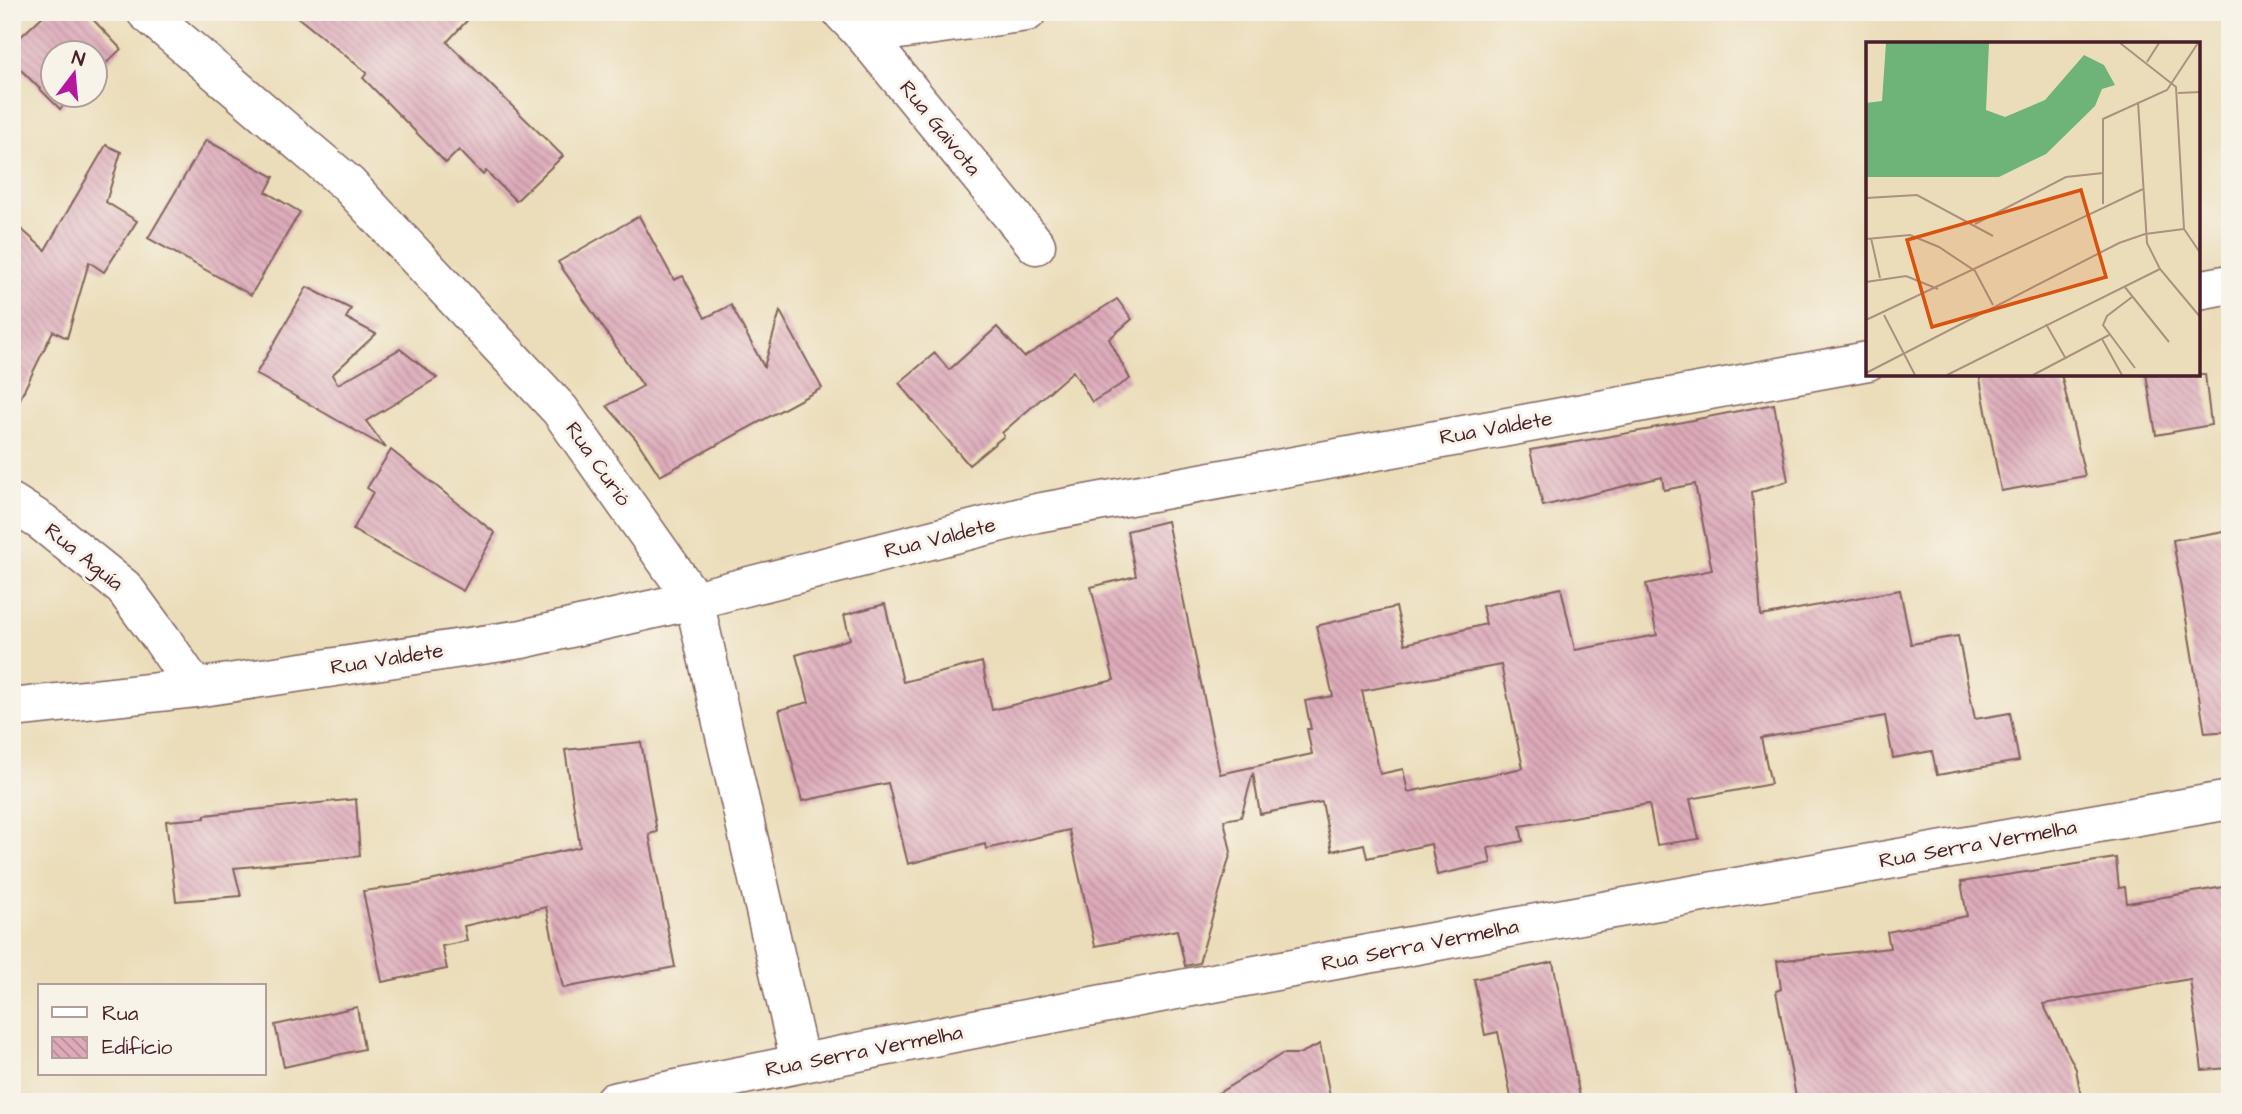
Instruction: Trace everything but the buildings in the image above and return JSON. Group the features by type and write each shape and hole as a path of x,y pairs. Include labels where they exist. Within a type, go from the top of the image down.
{"street":[{"name":"Rua Curió","path":"146,12 348,184 560,410 694,600 800,1063"},
{"path":"853,24 1027,12"},
{"name":"Rua Gaivota","path":"853,24 1036,245"},
{"path":"2200,290 2230,284"},
{"name":"Rua Valdete","path":"12,708 195,688 522,639 694,600 1037,513 1866,361"},
{"name":"Rua Aguía","path":"12,503 42,522 124,588 195,688"},
{"name":"Rua Serra Vermelha","path":"613,1102 800,1063 1663,899 2230,800"}]}
